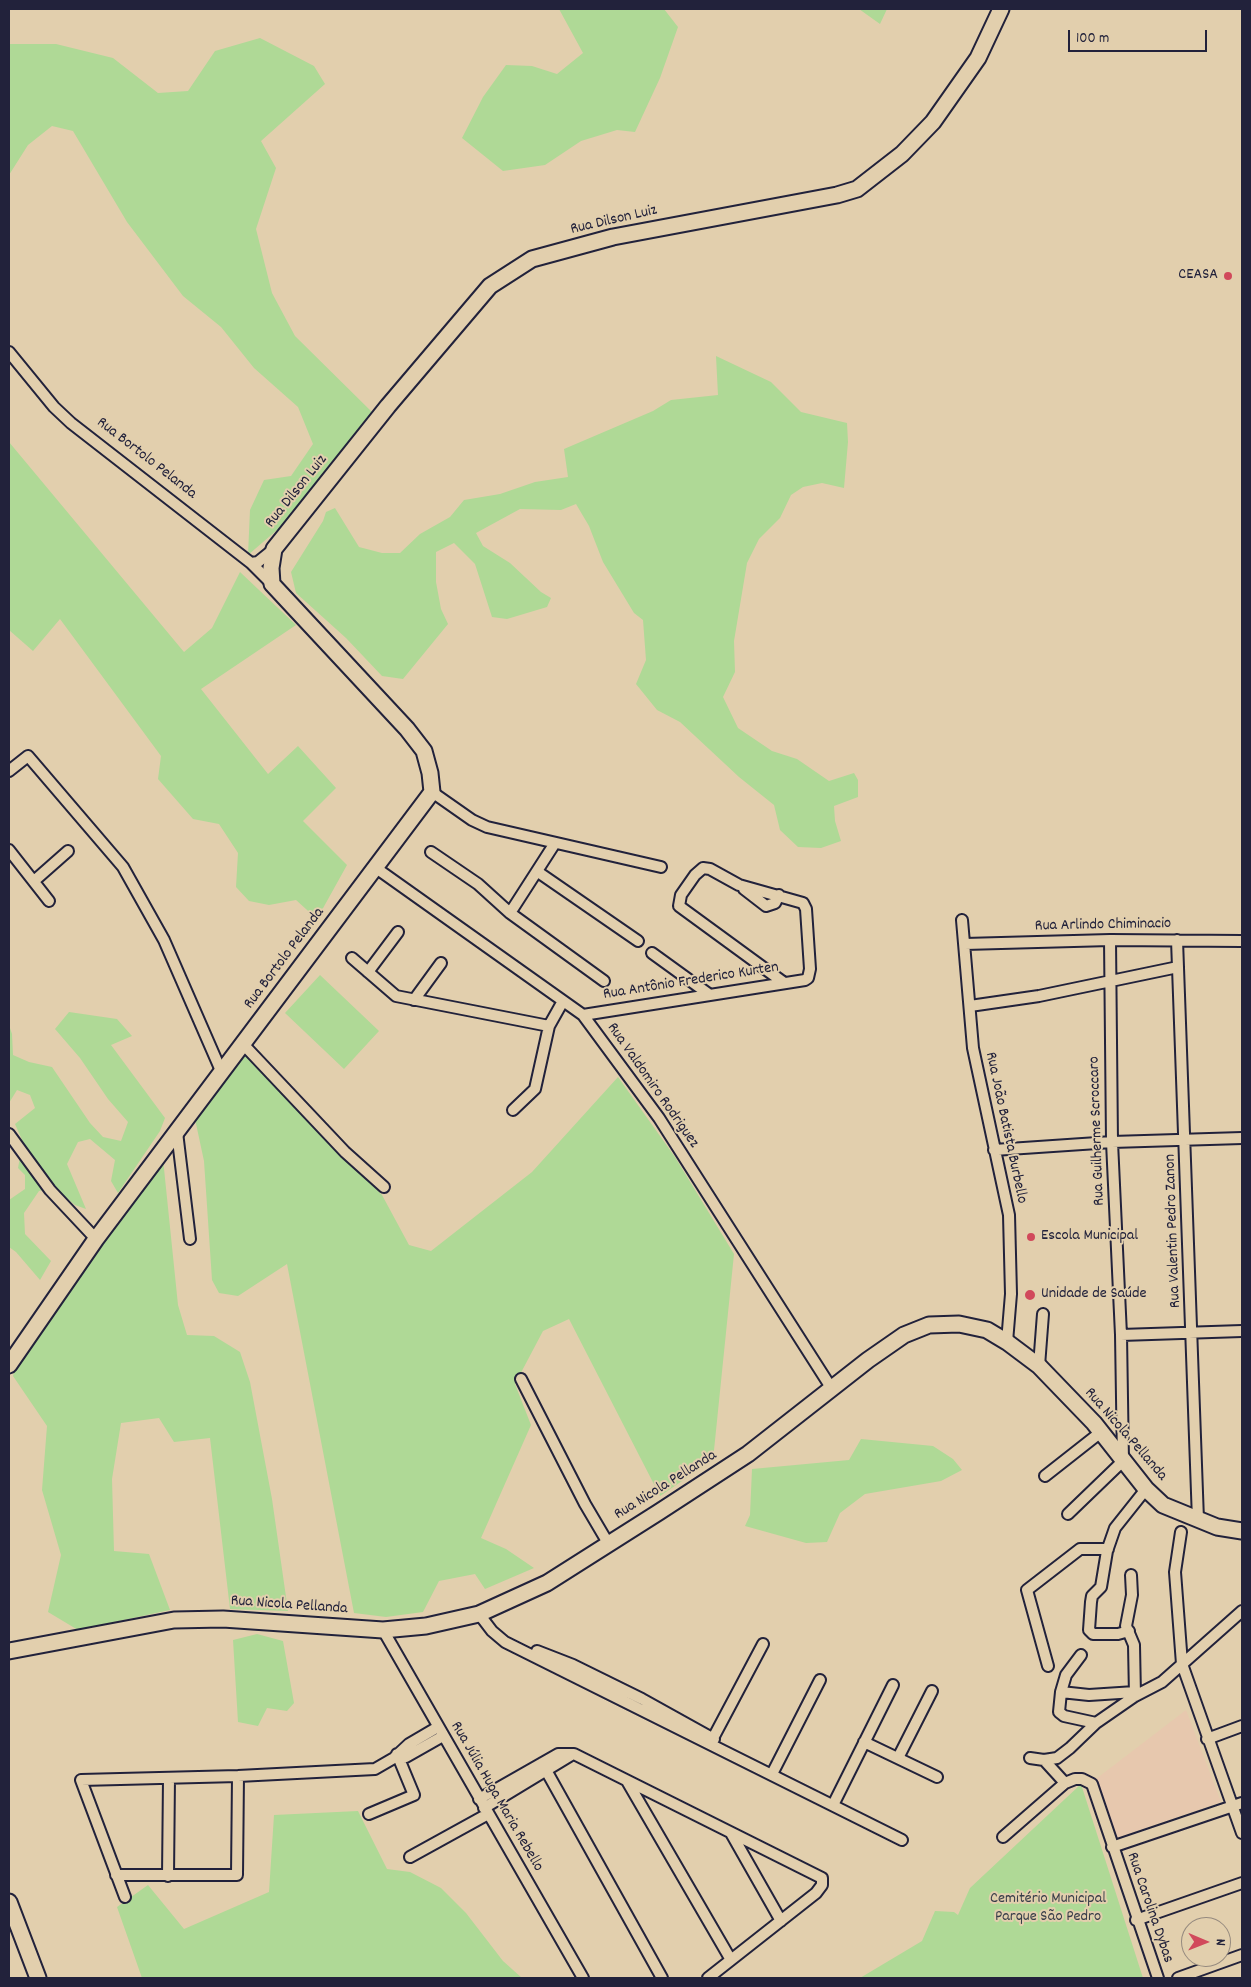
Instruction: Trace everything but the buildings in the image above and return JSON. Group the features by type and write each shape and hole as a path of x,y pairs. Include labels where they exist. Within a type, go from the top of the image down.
{"street":[{"name":"Rua Dilson Luiz","path":"274,549 388,406 490,286 532,259 613,237 837,195 857,189 902,154 933,122 978,58 1001,9"},
{"name":"Rua Bortolo Pelanda","path":"9,352 54,407 71,423 252,563 407,729 424,751 430,773 432,792 96,1239 9,1365"},
{"path":"252,563 258,562 274,549"},
{"path":"272,584 270,568 274,549"},
{"path":"9,771 28,756 123,867 164,940 222,1072"},
{"path":"432,792 479,824 661,867"},
{"path":"510,913 555,843"},
{"path":"9,850 49,901"},
{"path":"34,881 68,851"},
{"path":"431,852 478,884 510,913 604,981"},
{"name":"Rua Valdomiro Rodriguez","path":"376,868 583,1015 660,1118 832,1389"},
{"name":"Rua Antônio Frederico Kurten","path":"583,1015 805,980 809,976 806,909 800,901 740,885 710,869 703,868 695,875 681,895 678,904 684,911 783,982"},
{"path":"538,872 638,941"},
{"name":"Rua João Batista Burbello","path":"962,920 973,1048 1009,1215 1011,1294 1007,1342"},
{"path":"368,972 398,932"},
{"name":"Rua Arlindo Chiminacio","path":"965,944 1110,940 1242,941"},
{"name":"Rua Guilherme Scroccaro","path":"1110,940 1112,1142 1121,1335 1123,1461"},
{"name":"Rua Valentin Pedro Zanon","path":"1177,940 1186,1139 1198,1520"},
{"path":"652,953 710,995"},
{"path":"352,958 396,996 549,1026"},
{"path":"414,1000 441,963"},
{"path":"970,1006 1039,996 1178,967"},
{"path":"513,1110 535,1088 549,1026 563,1001"},
{"path":"243,1044 345,1152 384,1187"},
{"path":"176,1132 190,1238"},
{"path":"9,1134 50,1190 96,1239"},
{"path":"994,1150 1112,1142 1242,1138"},
{"path":"1038,1366 1042,1314"},
{"name":"Rua Nicola Pellanda","path":"9,1651 174,1620 223,1619 383,1630 426,1626 479,1614 547,1583 608,1542 748,1454 868,1360 904,1336 930,1325 958,1324 987,1330 1007,1342 1038,1366 1101,1432 1146,1489 1163,1505 1218,1527 1242,1531"},
{"path":"1121,1335 1242,1331"},
{"path":"521,1379 585,1504 608,1542"},
{"path":"1044,1476 1101,1432"},
{"path":"1068,1514 1123,1461"},
{"path":"1129,1631 1118,1634 1092,1634 1089,1630 1091,1602 1092,1596 1101,1587 1108,1549 1119,1522 1146,1489"},
{"path":"1181,1532 1174,1572 1182,1664 1207,1739 1238,1805 1242,1833"},
{"path":"1048,1666 1027,1590 1080,1549 1108,1549"},
{"path":"1131,1575 1132,1595 1126,1626 1134,1644 1135,1694"},
{"path":"1030,1758 1044,1760 1057,1758 1096,1723 1135,1694 1162,1682 1242,1611"},
{"path":"479,1614 495,1633 523,1648 596,1681 712,1741 725,1751 902,1840"},
{"name":"Rua Júlia Huga Maria Rebello","path":"383,1630 583,1978"},
{"path":"712,1741 763,1644"},
{"path":"1081,1655 1066,1675 1061,1692 1059,1712 1064,1716 1096,1723"},
{"path":"772,1774 820,1680"},
{"path":"833,1805 893,1685"},
{"path":"898,1758 932,1691"},
{"path":"1061,1692 1089,1695 1135,1694"},
{"path":"1207,1739 1242,1726"},
{"path":"125,1897 81,1780 238,1776 375,1769 397,1757 409,1744 440,1732"},
{"path":"864,1742 937,1777"},
{"path":"410,1857 544,1767 574,1754 822,1878 822,1886 819,1891 708,1978"},
{"path":"369,1814 414,1795 397,1757"},
{"path":"1003,1836 1065,1783 1044,1760"},
{"path":"544,1767 662,1978"},
{"path":"116,1875 237,1875 238,1776"},
{"path":"168,1876 169,1778"},
{"name":"Rua Carolina Dybas","path":"1065,1783 1075,1778 1092,1784 1136,1920 1158,1978"},
{"path":"626,1780 731,1960"},
{"path":"1112,1847 1238,1805"},
{"path":"730,1832 781,1921"},
{"path":"1136,1920 1242,1883"},
{"path":"9,1902 38,1978"},
{"path":"1178,1978 1242,1955"}],"shaded area":[{"path":"1186,1710 1221,1802 1116,1838 1096,1779"}],"green space":[{"path":"559,9 664,9 678,27 660,78 635,132 617,130 581,141 545,165 503,171 462,138 483,97 506,65 532,66 557,74 583,53"},
{"path":"859,9 887,9 880,24"},
{"path":"260,38 314,66 325,84 261,141 276,168 256,229 272,293 295,336 374,414 284,524 248,555 250,510 264,480 291,476 313,444 298,407 254,368 221,327 183,296 127,222 73,131 52,126 28,145 9,175 9,44 56,44 113,58 158,93 188,91 215,51"},
{"path":"716,356 771,382 801,412 847,423 848,442 844,488 822,483 803,487 791,495 780,518 759,539 747,563 734,641 735,672 723,697 738,728 772,751 797,759 829,781 854,773 858,780 858,797 834,806 835,821 841,841 821,848 798,847 780,830 774,805 739,777 680,722 657,710 636,684 646,660 643,620 634,613 603,562 589,526 576,504 561,510 520,509 476,533 483,546 510,563 541,592 551,598 547,607 507,619 492,617 475,564 454,543 436,552 436,582 441,609 448,624 403,679 382,676 346,638 296,593 291,572 323,521 326,512 335,508 359,547 382,553 400,553 420,534 450,517 464,500 500,494 535,482 568,477 564,449 653,411 671,400 718,395"},
{"path":"9,442 184,652 212,628 240,572 296,625 201,689 268,774 298,746 336,788 303,821 347,865 317,919 296,900 269,905 249,901 236,887 238,853 219,824 193,819 158,779 161,756 60,619 33,651 9,630"},
{"path":"320,975 379,1031 344,1069 285,1013"},
{"path":"69,1012 117,1019 132,1036 111,1045 165,1118 160,1131 118,1193 111,1181 115,1160 90,1139 78,1142 67,1164 86,1209 75,1205 53,1187 39,1191 24,1213 25,1234 51,1261 40,1280 16,1252 9,1247 9,1200 25,1189 25,1175 18,1168 23,1142 15,1124 35,1108 30,1095 17,1090 9,1103 9,1025 12,1034 13,1055 29,1062 52,1067 90,1123 103,1137 121,1141 128,1122 108,1099 80,1058 55,1029"},
{"path":"244,1048 382,1195 409,1245 431,1251 532,1172 618,1077 675,1157 734,1254 713,1460 660,1496 569,1319 543,1331 515,1384 531,1425 481,1538 506,1549 534,1568 485,1589 475,1574 439,1581 423,1612 386,1617 354,1613 287,1264 238,1296 219,1293 212,1280 204,1161 195,1119"},
{"path":"163,1159 178,1305 187,1335 214,1336 240,1352 250,1382 272,1499 288,1611 230,1609 210,1438 174,1442 159,1418 121,1423 112,1479 114,1551 149,1554 170,1610 78,1630 48,1612 61,1555 42,1490 47,1426 13,1376 21,1349"},
{"path":"861,1439 933,1446 953,1459 962,1470 941,1481 865,1494 840,1513 827,1542 806,1543 745,1526 750,1515 752,1469 849,1460"},
{"path":"257,1634 283,1641 294,1703 287,1711 267,1708 258,1726 238,1722 233,1640"},
{"name":"Cemitério Municipal Parque São Pedro","path":"1081,1784 1143,1978 860,1978 922,1941 935,1911 954,1912 958,1915 970,1888"},
{"path":"358,1811 387,1869 410,1872 441,1888 466,1913 503,1961 522,1978 142,1978 117,1907 148,1885 184,1929 269,1892 274,1815"}],"place":[{"name":"CEASA","path":"1228,276"},
{"name":"Escola Municipal","path":"1031,1237"},
{"name":"Unidade de Saúde","path":"1030,1295"}]}
